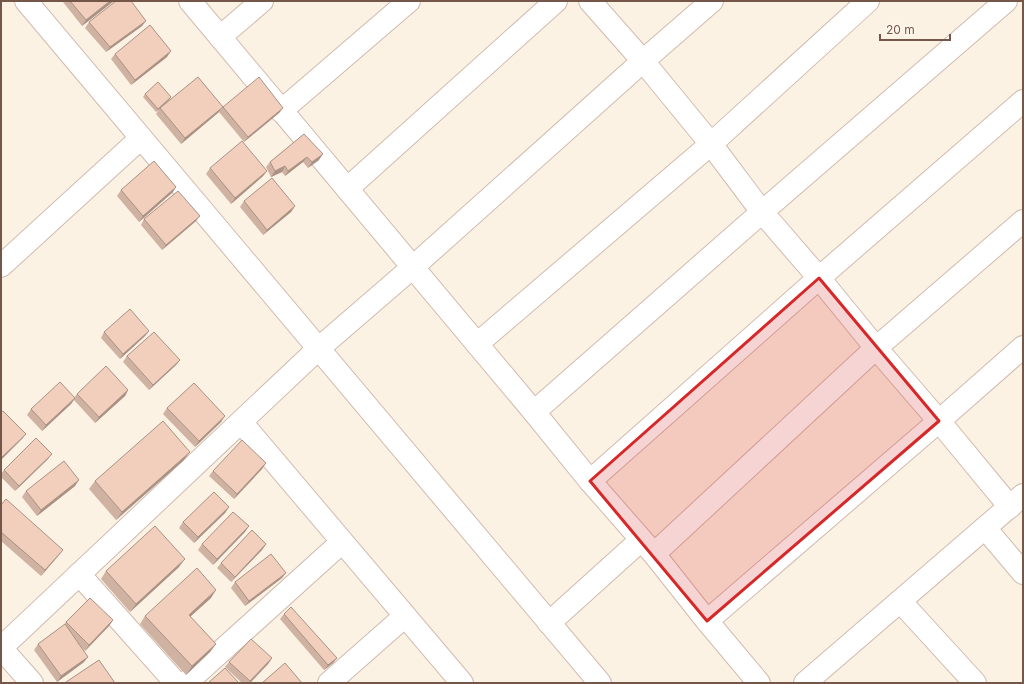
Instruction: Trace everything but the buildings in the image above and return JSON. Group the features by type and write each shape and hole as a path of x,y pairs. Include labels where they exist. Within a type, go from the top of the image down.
{"street":[{"path":"26,1 600,683"},
{"path":"190,1 590,480 648,547 759,683"},
{"path":"220,37 262,1"},
{"path":"282,111 409,1"},
{"path":"347,189 556,1"},
{"path":"590,1 643,61 711,144 762,212 819,278 876,348 939,421 1016,501 805,683"},
{"path":"32,683 1,648 318,349 413,267 712,1"},
{"path":"476,344 711,144 868,1"},
{"path":"534,412 1006,1"},
{"path":"590,480 1023,101"},
{"path":"1,266 141,138"},
{"path":"549,623 648,547 1023,221"},
{"path":"707,621 1023,347"},
{"path":"241,422 462,683"},
{"path":"985,528 1023,573"},
{"path":"186,683 342,542"},
{"path":"80,574 176,683"},
{"path":"900,601 974,683"},
{"path":"329,683 405,616"}],"highlighted area":[{"path":"819,278 939,421 707,621 590,481"}]}
